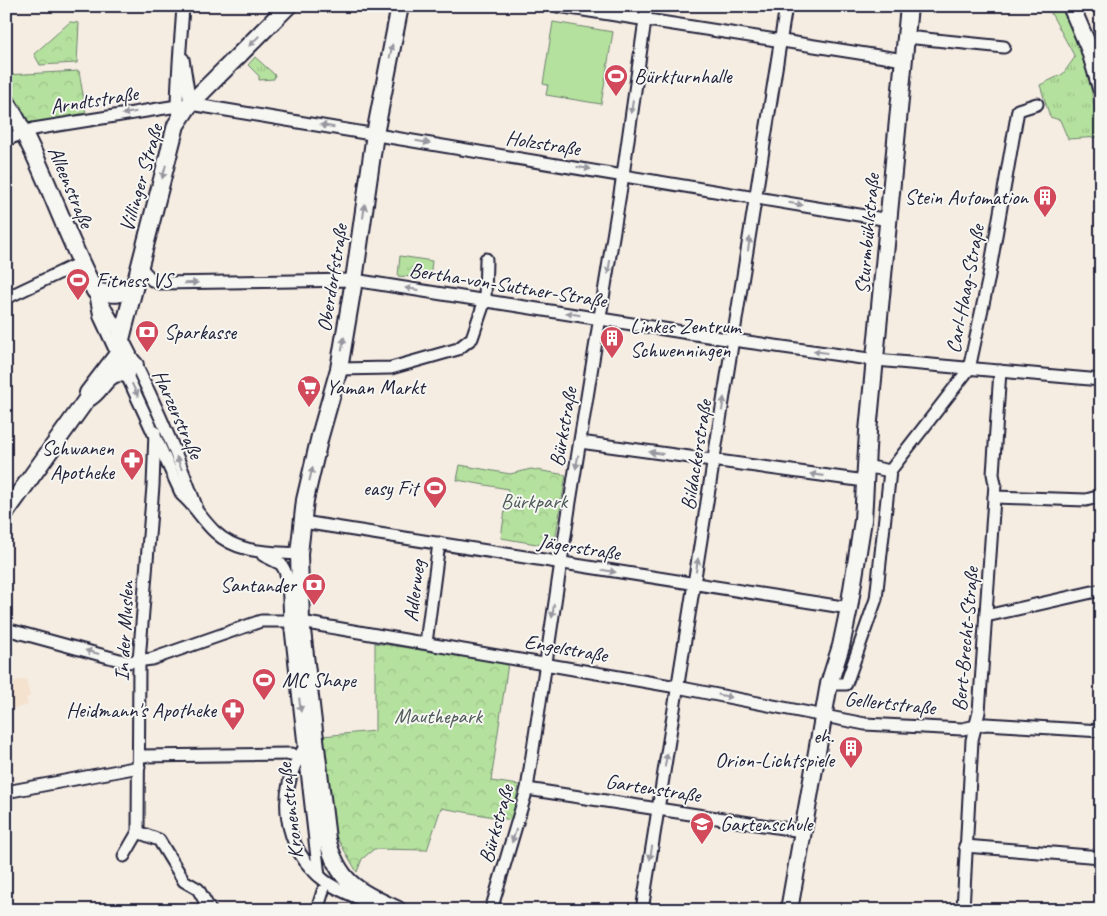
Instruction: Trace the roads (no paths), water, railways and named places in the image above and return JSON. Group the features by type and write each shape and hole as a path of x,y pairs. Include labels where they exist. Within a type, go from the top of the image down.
{"main road":[{"name":"Villinger Straße","path":"118,347 176,125 183,105 217,79 288,6"},
{"name":"Oberdorfstraße","path":"299,554 305,500 320,436 339,369 375,134 400,6"},
{"name":"Sturmbühlstraße","path":"789,910 829,684 841,646 849,608 863,520 865,474 909,6"},
{"path":"1071,6 1094,63 1101,86"},
{"name":"Alleenstraße","path":"6,101 25,132 80,263 95,291"},
{"path":"95,291 119,294 128,292 134,283"},
{"path":"6,512 87,399 88,393 118,347 129,359 131,369 115,373 107,378 93,396 87,399"},
{"name":"Kronenstraße","path":"299,554 295,621 310,743 327,839 336,867 328,881"},
{"path":"328,881 371,897 398,910"}],"street":[{"path":"183,6 181,49 177,72 183,105"},
{"path":"558,6 904,60"},
{"name":"Bürkstraße","path":"491,910 527,789 545,664 623,175 646,6"},
{"name":"Bildackerstraße","path":"642,910 786,6"},
{"path":"906,37 1004,47"},
{"path":"181,49 185,77 183,105"},
{"path":"185,77 200,85 217,79"},
{"name":"Carl-Haag-Straße","path":"890,471 968,369 988,282 1018,110 1037,104"},
{"name":"Holzstraße","path":"183,105 375,134 890,220"},
{"name":"Arndtstraße","path":"6,140 25,132 183,105"},
{"path":"339,369 391,368 458,349 472,338 485,300 486,258"},
{"path":"6,298 80,263"},
{"name":"Bertha-von-Suttner-Straße","path":"139,266 152,280 159,283 354,280 733,340 876,360 1101,380"},
{"name":"Alleenstraße","path":"95,291 100,317 118,347"},
{"name":"Harzerstraße","path":"131,369 155,432 182,494 197,508 215,532 232,545 259,552 299,554"},
{"name":"Harzerstraße","path":"131,369 186,478 197,508"},
{"name":"Bert-Brecht-Straße","path":"963,910 968,859 965,846 972,740 977,726 986,616 995,484 992,474 1000,371"},
{"name":"In der Muslen","path":"124,856 138,832 140,762 139,661 153,486 155,432"},
{"path":"580,442 714,462 865,474 890,471 876,599 846,684 829,684"},
{"path":"994,497 1086,500 1101,496"},
{"name":"Jägerstraße","path":"303,522 849,608"},
{"name":"Adlerweg","path":"426,643 439,543"},
{"name":"Harzerstraße","path":"259,552 281,564 284,569"},
{"name":"Kronenstraße","path":"284,569 288,578 295,621"},
{"path":"986,616 1101,590"},
{"name":"Engelstraße","path":"11,630 127,662 152,659 261,621 295,621 824,714"},
{"name":"Gellertstraße","path":"824,714 865,724 962,729 986,724 1101,731"},
{"name":"Kronenstraße","path":"310,743 328,881 317,910"},
{"name":"Kronenstraße","path":"310,743 290,774 286,813 297,849 328,881"},
{"path":"6,792 110,773 140,762 292,754"},
{"name":"Gartenstraße","path":"527,789 802,831"},
{"path":"138,832 159,840 184,881 198,889 210,910"},
{"path":"965,846 1101,857"},
{"path":"328,881 384,910"}],"place":[{"name":"Bürkturnhalle","path":"616,97"},
{"name":"Stein Automation","path":"1045,218"},
{"name":"Fitness VS","path":"78,301"},
{"name":"Sparkasse","path":"147,353"},
{"name":"Linkes Zentrum Schwenningen","path":"612,359"},
{"name":"Yaman Markt","path":"309,408"},
{"name":"Schwanen Apotheke","path":"132,481"},
{"name":"easy Fit","path":"435,509"},
{"name":"Santander","path":"314,606"},
{"name":"MC Shape","path":"264,701"},
{"name":"Heidmann's Apotheke","path":"233,731"},
{"name":"eh. Orion-Lichtspiele","path":"851,769"},
{"name":"Gartenschule","path":"702,845"}],"park label":[{"name":"Bürkpark","path":"534,501"},
{"name":"Mauthepark","path":"438,716"}]}
